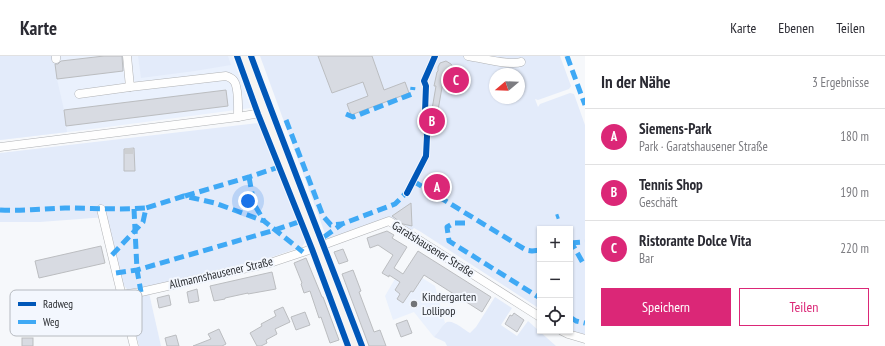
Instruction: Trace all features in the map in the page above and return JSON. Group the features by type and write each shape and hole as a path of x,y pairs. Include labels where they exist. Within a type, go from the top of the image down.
{"main road":[{"path":"245,56 355,346"}],"street":[{"path":"127,56 130,87"},
{"path":"468,56 503,62 518,60"},
{"path":"79,94 226,76 231,77 235,82 237,89 238,117"},
{"path":"0,147 238,117 266,112"},
{"path":"101,209 121,290"},
{"name":"Garatshausener Straße","path":"318,247 389,221 537,315"},
{"name":"Allmannshausener Straße","path":"142,292 270,263 318,247"},
{"path":"568,334 585,339"},
{"path":"132,336 134,346"}],"shaded area":[{"path":"0,56 232,56 251,108 0,140"},
{"path":"0,56 54,56 67,132 0,140"},
{"path":"138,56 228,56 231,65 141,78"},
{"path":"260,56 560,56 571,86 569,89 538,100 535,99 538,107 540,104 570,93 574,94 585,125 585,336 573,331 573,226 537,226 537,307 421,232 414,228 412,230 394,219 387,218 327,239"},
{"path":"259,123 305,242 302,247 269,258 128,290 121,283 106,217 40,222 0,222 0,153"},
{"name":"Kindergarten Lollipop","path":"408,269 435,286 445,323 434,337 414,312 393,320 385,296 399,272 404,275"},
{"path":"149,293 161,346 139,346 136,336 142,336 142,295"},
{"path":"495,297 512,308 501,325 517,336 528,321 537,329 537,334 543,334 556,346 447,346 445,342 434,337 447,322 453,322 470,333 476,327"}],"building":[{"path":"104,56 122,56 123,71 57,79 55,64 58,64 61,61"},
{"path":"318,56 372,56 384,90 405,82 409,93 351,115 347,104 368,96 363,82 332,93"},
{"path":"446,61 451,64 453,70 450,74 444,76 437,116 431,115 436,86 434,86 438,67 440,63"},
{"path":"226,90 228,106 66,126 64,110"},
{"path":"134,148 135,171 124,171 124,149"},
{"path":"411,203 412,226 403,224 392,216"},
{"path":"387,231 394,235 392,238 407,247 394,268 403,274 418,251 491,297 482,312 424,275 413,292 411,291 403,303 397,299 400,294 395,290 400,282 389,275 389,277 382,273 393,255 378,245 370,248 367,238"},
{"path":"101,246 105,263 39,278 35,261"},
{"path":"343,249 348,261 339,264 334,252"},
{"path":"306,258 323,297 339,340 330,343 321,317 319,318 310,291 304,293 302,283 294,263"},
{"path":"353,270 361,291 359,292 374,332 380,330 386,346 369,346 342,274"},
{"path":"272,272 276,289 248,293 214,301 210,286"},
{"path":"197,289 199,301 189,303 187,292"},
{"path":"169,295 171,305 159,308 157,298"},
{"path":"283,307 290,322 275,329 277,334 266,340 267,343 257,346 250,333 262,326 261,324 276,316 274,311"},
{"path":"305,312 310,325 296,330 291,317"},
{"path":"514,313 524,320 517,332 505,324 510,315 512,316"},
{"path":"407,320 412,333 401,337 396,324"},
{"path":"219,329 226,344 222,346 193,346 211,339 208,334"},
{"path":"176,335 179,346 167,346 165,338"},
{"path":"22,338 33,338 33,346 22,346"}],"tunnel":[{"path":"129,148 129,154"}],"marked path":[{"path":"567,56 585,105"},
{"path":"346,114 353,117 412,94 413,87"},
{"path":"286,120 323,216 331,225 342,224"},
{"path":"185,196 279,167"},
{"path":"249,177 254,204 264,221"},
{"path":"413,181 526,250 537,250"},
{"path":"324,237 342,224 395,204 408,191"},
{"path":"112,255 143,222 146,208 184,196 215,203 264,221 303,252"},
{"path":"0,210 146,208"},
{"path":"134,209 137,270 141,290"},
{"path":"116,273 137,270 275,230 304,220"},
{"path":"465,223 454,223 447,227 449,241 537,296"},
{"path":"573,243 585,242"},
{"path":"573,245 585,264"},
{"path":"573,319 585,323"}],"cycle path":[{"path":"237,56 348,346"},
{"path":"251,56 362,346"},
{"path":"407,193 426,156 426,86 424,81 435,56"}],"place":[{"name":"Ristorante Dolce Vita","path":"456,80"},
{"name":"Tennis Shop","path":"432,121"},
{"name":"Siemens-Park","path":"437,187"},
{"name":"Kindergarten Lollipop","path":"414,304"}]}
